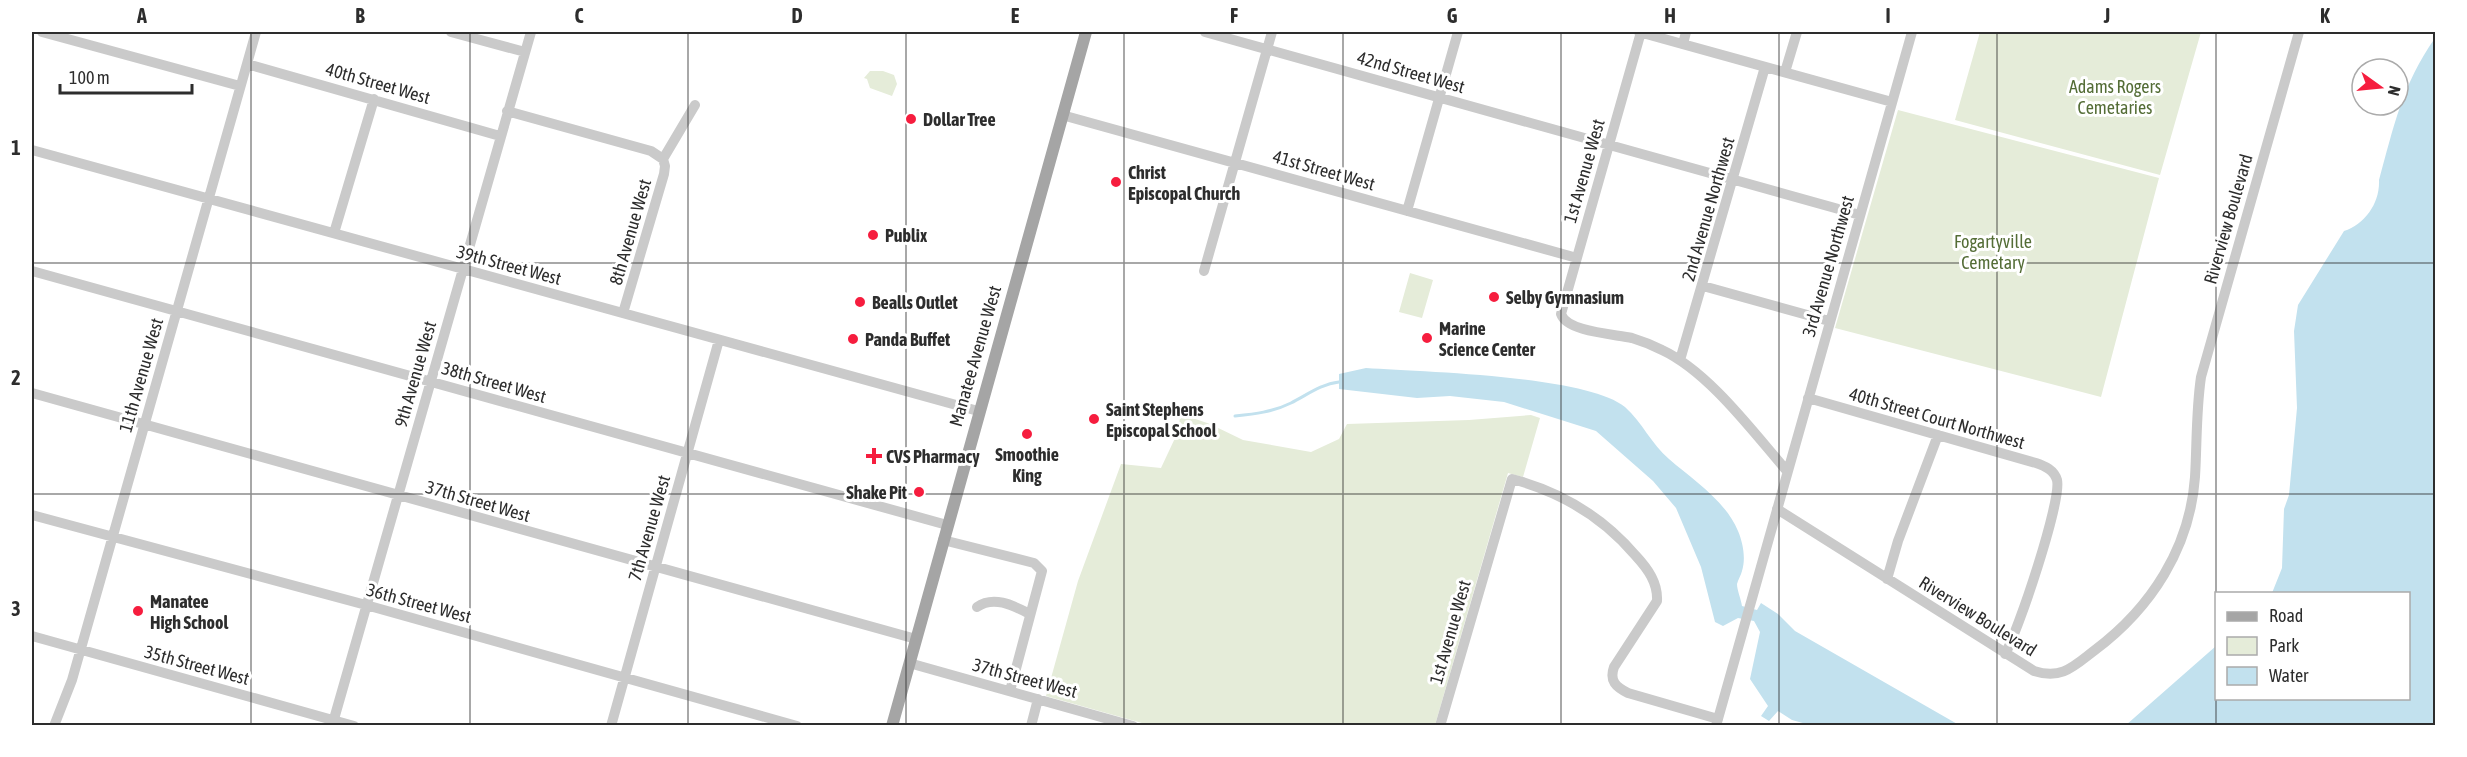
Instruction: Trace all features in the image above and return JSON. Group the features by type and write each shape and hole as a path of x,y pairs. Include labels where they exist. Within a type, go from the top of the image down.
{"main road":[{"name":"Manatee Avenue West","path":"892,726 978,411 1086,32"}],"street":[{"path":"42,32 240,86"},
{"name":"11th Avenue West","path":"54,726 81,650 256,32"},
{"path":"451,32 525,52"},
{"name":"9th Avenue West","path":"333,723 531,32"},
{"name":"42nd Street West","path":"1205,32 1860,215"},
{"path":"1204,270 1272,32"},
{"path":"1407,211 1458,32"},
{"path":"1640,32 1892,102"},
{"name":"1st Avenue West","path":"1640,32 1562,306 1562,318 1578,327 1644,342 1680,360"},
{"path":"1683,44 1686,32"},
{"path":"1785,72 1797,32"},
{"name":"3rd Avenue Northwest","path":"1777,509 1912,32"},
{"name":"Riverview Boulevard","path":"1777,509 2005,654 2043,674 2061,674 2117,632 2135,615 2158,585 2175,555 2185,529 2195,477 2196,422 2201,377 2299,32"},
{"name":"40th Street West","path":"247,64 500,136"},
{"name":"2nd Avenue Northwest","path":"1680,360 1765,67"},
{"path":"334,233 374,99"},
{"path":"507,111 651,151 663,159 695,105"},
{"name":"41st Street West","path":"1062,115 1577,258"},
{"name":"39th Street West","path":"32,150 978,411"},
{"name":"8th Avenue West","path":"623,313 664,174 663,159"},
{"name":"38th Street West","path":"32,271 947,525"},
{"path":"1703,286 1829,321"},
{"name":"7th Avenue West","path":"611,726 719,340"},
{"path":"1680,360 1728,403 1787,471"},
{"name":"37th Street West","path":"32,393 916,639"},
{"name":"40th Street Court Northwest","path":"1808,398 2036,463 2047,467 2054,474 2058,486 2054,506 2024,608 2005,654"},
{"path":"1887,579 1898,541 1938,435"},
{"name":"1st Avenue West","path":"1440,726 1512,479 1556,494 1593,516 1621,538 1652,576 1658,592 1657,601 1614,667 1611,678 1615,686 1628,693 1717,722"},
{"path":"1717,722 1777,509"},
{"name":"36th Street West","path":"32,515 366,605 796,726"},
{"path":"943,540 1039,566 1042,571 1010,691"},
{"path":"977,607 985,601 994,601 1030,614"},
{"name":"35th Street West","path":"32,636 333,723 354,726"},
{"name":"37th Street West","path":"909,663 1133,726"},
{"path":"1031,726 1038,699"}],"green space":[{"name":"Adams Rogers Cemetaries","path":"1980,32 2201,32 2160,175 1955,120"},
{"path":"870,71 883,71 894,75 897,84 892,96 870,88 867,79 864,78"},
{"name":"Fogartyville Cemetary","path":"1898,110 2159,178 2101,397 1835,328"},
{"path":"1410,273 1433,280 1422,318 1399,312"},
{"path":"1181,414 1210,424 1243,440 1311,452 1339,439 1347,424 1469,420 1531,415 1540,418 1523,477 1508,473 1435,725 1149,725 1046,696 1078,581 1121,464 1161,468 1176,436"}],"water":[{"path":"2435,38 2435,725 2126,725 2215,647 2215,700 2410,700 2410,592 2272,592 2282,568 2284,509 2289,495 2297,408 2294,331 2298,305 2344,231 2365,218 2374,204 2397,117 2410,117 2410,82"},
{"path":"1366,368 1501,377 1540,382 1605,396 1625,407 1663,453 1708,491 1732,520 1740,536 1743,551 1742,573 1737,584 1742,606 1757,610 1761,603 1778,614 1795,631 1959,725 1810,725 1792,720 1778,711 1769,721 1761,716 1768,706 1750,679 1760,632 1754,621 1738,618 1723,626 1715,622 1701,567 1676,508 1653,481 1596,431 1504,402 1450,396 1417,398 1339,389 1339,374"}],"waterway":[{"path":"1235,416 1277,409 1320,387 1339,382"}],"place":[{"name":"Dollar Tree","path":"911,119"},
{"name":"Christ Episcopal Church","path":"1116,182"},
{"name":"Publix","path":"873,235"},
{"name":"Selby Gymnasium","path":"1494,297"},
{"name":"Bealls Outlet","path":"860,302"},
{"name":"Marine Science Center","path":"1427,338"},
{"name":"Panda Buffet","path":"853,339"},
{"name":"Saint Stephens Episcopal School","path":"1094,419"},
{"name":"Smoothie King","path":"1027,434"},
{"name":"CVS Pharmacy","path":"874,456"},
{"name":"Shake Pit","path":"919,492"},
{"name":"Manatee High School","path":"138,611"}]}
